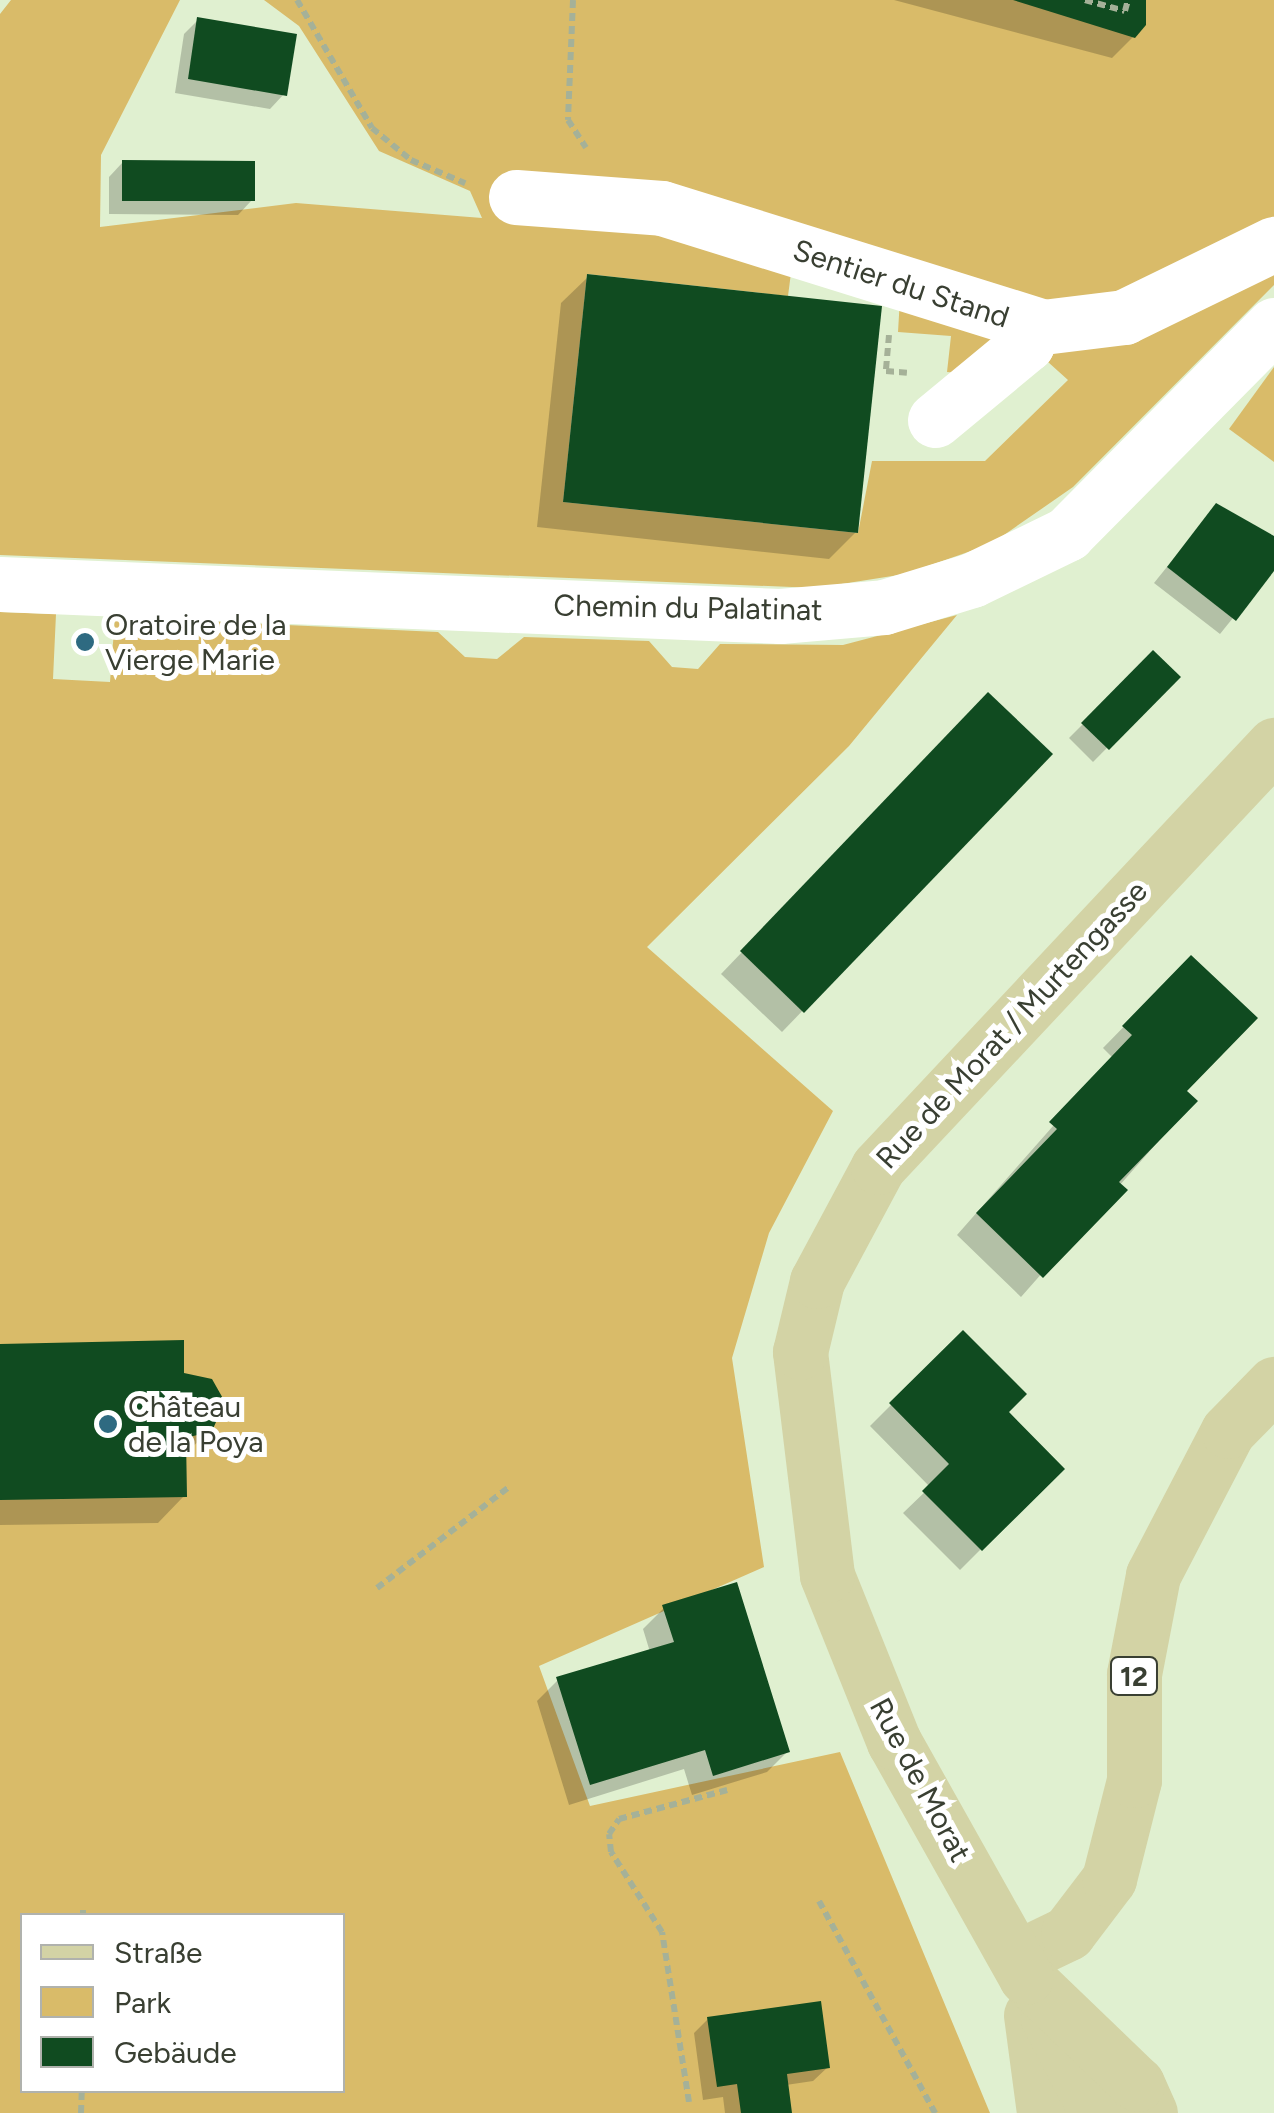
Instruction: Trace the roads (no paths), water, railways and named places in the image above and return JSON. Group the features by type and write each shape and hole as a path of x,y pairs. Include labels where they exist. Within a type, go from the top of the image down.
{"main road":[{"name":"Rue de Morat / Murtengasse","path":"828,1576 800,1352 843,1221 926,1111 1274,745"},
{"name":"12","path":"1021,1967 1068,1933 1109,1879 1134,1780 1134,1674 1153,1575 1228,1432 1274,1384"},
{"name":"Rue de Morat","path":"828,1576 894,1742 1021,1967 1136,2084 1150,2113"},
{"name":"Rue de Morat","path":"1021,1967 1044,2113"},
{"path":"1021,1967 1097,2113"}],"street":[{"name":"Sentier du Stand","path":"516,196 638,205 1031,325 1124,318 1274,244"},
{"path":"936,420 1028,344 1031,325"},
{"name":"Chemin du Palatinat","path":"0,584 780,616 884,607 972,580 1066,534 1274,325"}],"place":[{"name":"Oratoire de la Vierge Marie","path":"85,642"},
{"name":"Château de la Poya","path":"108,1424"}]}
